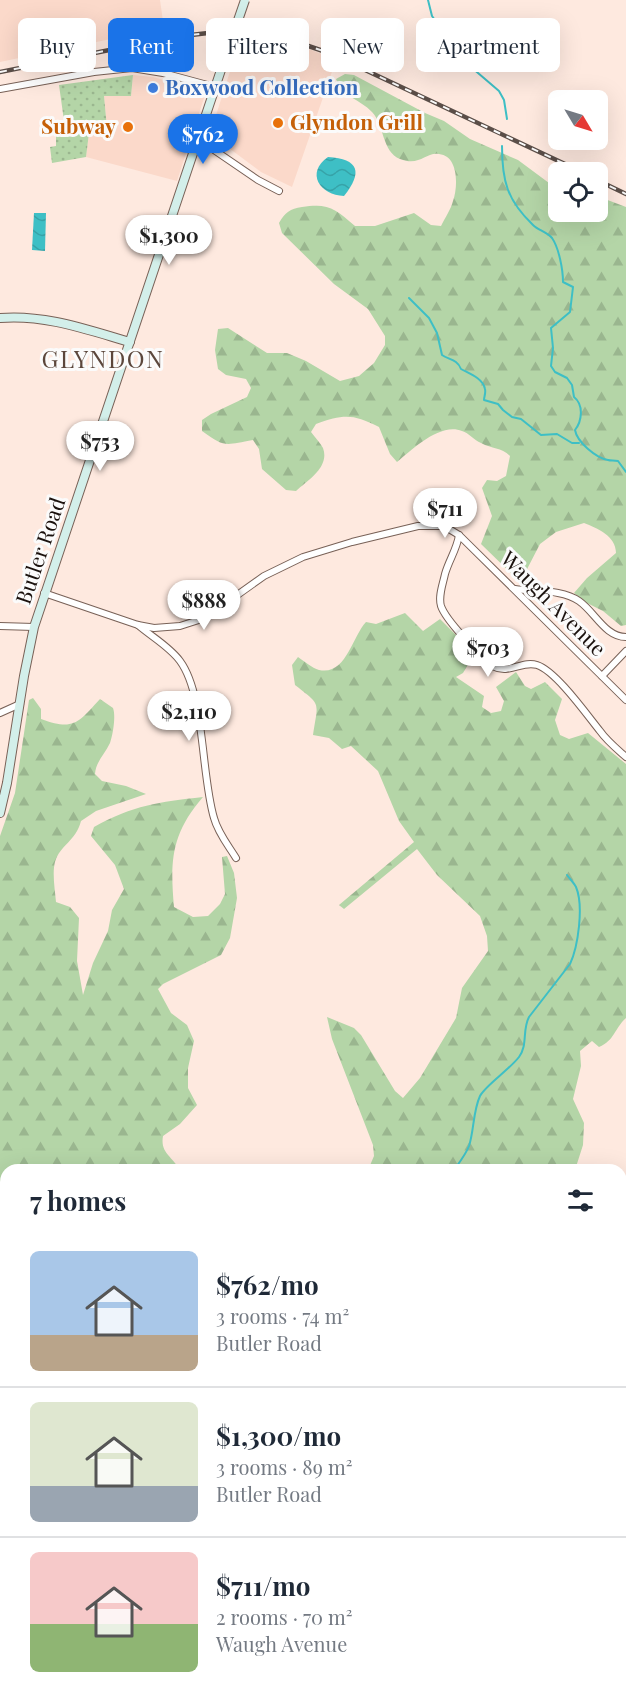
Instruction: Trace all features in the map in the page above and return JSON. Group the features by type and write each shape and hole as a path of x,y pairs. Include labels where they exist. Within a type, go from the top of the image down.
{"main road":[{"name":"Butler Road","path":"0,813 34,627 44,593 245,0"},
{"path":"0,318 19,316 37,318 130,342"}],"street":[{"path":"0,89 94,72 132,68 163,73 215,87"},
{"path":"198,139 258,180 279,191"},
{"name":"Waugh Avenue","path":"138,625 165,629 194,622 218,610 264,576 303,557 387,534 429,525 444,526 459,535 626,700"},
{"path":"459,535 458,544 446,570 440,597 441,605 448,617 492,666 498,669 513,669 529,664 543,668 626,758"},
{"path":"515,589 569,596 579,601 609,632 626,637"},
{"path":"44,593 138,625 170,651 186,670 195,696 207,788 214,819 236,858"},
{"path":"1,626 34,627"},
{"path":"602,676 626,651"},
{"path":"0,713 20,704"}],"shaded area":[{"path":"0,0 160,0 163,18 108,18 108,40 96,42 96,18 18,18 18,58 0,62"},
{"path":"309,49 321,54 321,72 332,72 292,187 261,172 210,134 230,72 309,72"},
{"path":"133,75 153,77 206,92 177,181 86,157 90,125 107,128 104,96 131,96"}],"green space":[{"path":"345,74 354,75 444,121 470,139 518,160 548,182 548,222 608,222 608,200 626,207 626,625 621,626 603,611 574,593 587,578 616,553 613,542 600,530 584,523 556,532 540,544 525,573 516,578 481,544 492,516 482,488 487,480 497,481 506,476 510,456 478,442 465,432 454,429 445,430 418,445 397,462 390,454 379,427 348,417 334,418 316,424 311,432 323,448 323,461 317,473 296,491 286,490 262,469 259,449 253,440 226,444 202,431 202,420 247,397 251,388 246,379 226,375 218,369 215,350 218,329 228,328 267,353 287,353 306,361 340,381 359,376 374,363 385,345 385,336 368,309 334,284 282,233 279,223 286,214 302,207 319,206 337,211 355,226 375,226 414,213 431,225 441,226 451,207 456,181 454,166 450,160 439,154 413,161 400,159 394,155 386,144 376,117 342,90 336,79"},
{"path":"133,75 131,96 104,96 107,128 90,125 86,157 52,163 50,147 56,146 56,130 65,128 59,85"},
{"path":"405,613 423,631 440,619 472,651 473,656 463,673 456,677 484,696 482,707 491,713 501,711 504,701 496,687 516,672 525,686 531,689 545,682 562,699 555,720 560,735 569,739 588,733 626,764 626,1018 604,1044 599,1047 592,1041 580,1051 581,1066 573,1099 584,1123 583,1145 577,1164 371,1164 374,1156 373,1145 332,1039 327,1017 354,1028 361,1035 395,1091 403,1098 420,1078 456,1018 462,988 488,951 487,936 480,916 437,875 417,849 344,909 339,905 414,842 399,821 378,771 351,746 342,749 329,738 313,735 316,705 295,685 292,665 298,657 319,670 336,667 347,654 366,622 376,624"},
{"path":"33,698 41,709 41,719 61,724 80,719 100,699 113,708 111,739 97,765 95,774 102,781 126,786 146,794 96,811 81,821 76,833 60,851 55,862 56,902 70,907 79,918 77,961 83,995 93,963 108,931 112,910 124,889 115,865 91,836 94,827 134,809 203,797 184,823 175,849 172,876 174,907 193,917 208,916 220,904 225,894 222,857 227,856 234,873 237,898 230,938 221,955 163,984 158,989 171,1013 187,1025 194,1041 188,1068 188,1088 197,1105 180,1124 163,1136 163,1147 175,1164 0,1164 0,836 15,793 29,700"}],"water":[{"path":"328,157 346,161 355,168 354,180 344,196 328,192 318,182 317,170"},
{"path":"34,213 46,213 45,251 32,250"}],"waterway":[{"path":"428,0 432,16 459,53 471,67 499,91 504,100 507,119"},
{"path":"502,146 503,170 512,198 524,216 552,238 557,247 563,282 573,287 570,312 551,328 553,348 551,366 555,372 567,378 572,385 574,397 581,409 575,430 576,435 593,453 603,459 618,461 626,472"},
{"path":"409,298 429,318 437,333 442,355 455,361 461,369 475,376 484,385 484,400 498,404 512,417 521,419 541,435 557,434 572,443 579,443"},
{"path":"458,1164 469,1146 480,1096 519,1057 529,1017 573,957 578,937 580,905 576,887 567,875"}],"railway":[{"path":"0,72 174,37 245,31 285,38 329,53 561,162"},
{"path":"608,185 626,194"}],"place":[{"name":"Boxwood Collection","path":"153,88"},
{"name":"Glyndon Grill","path":"278,123"},
{"name":"Subway","path":"128,127"}],"district":[{"name":"GLYNDON","path":"103,360"}]}
